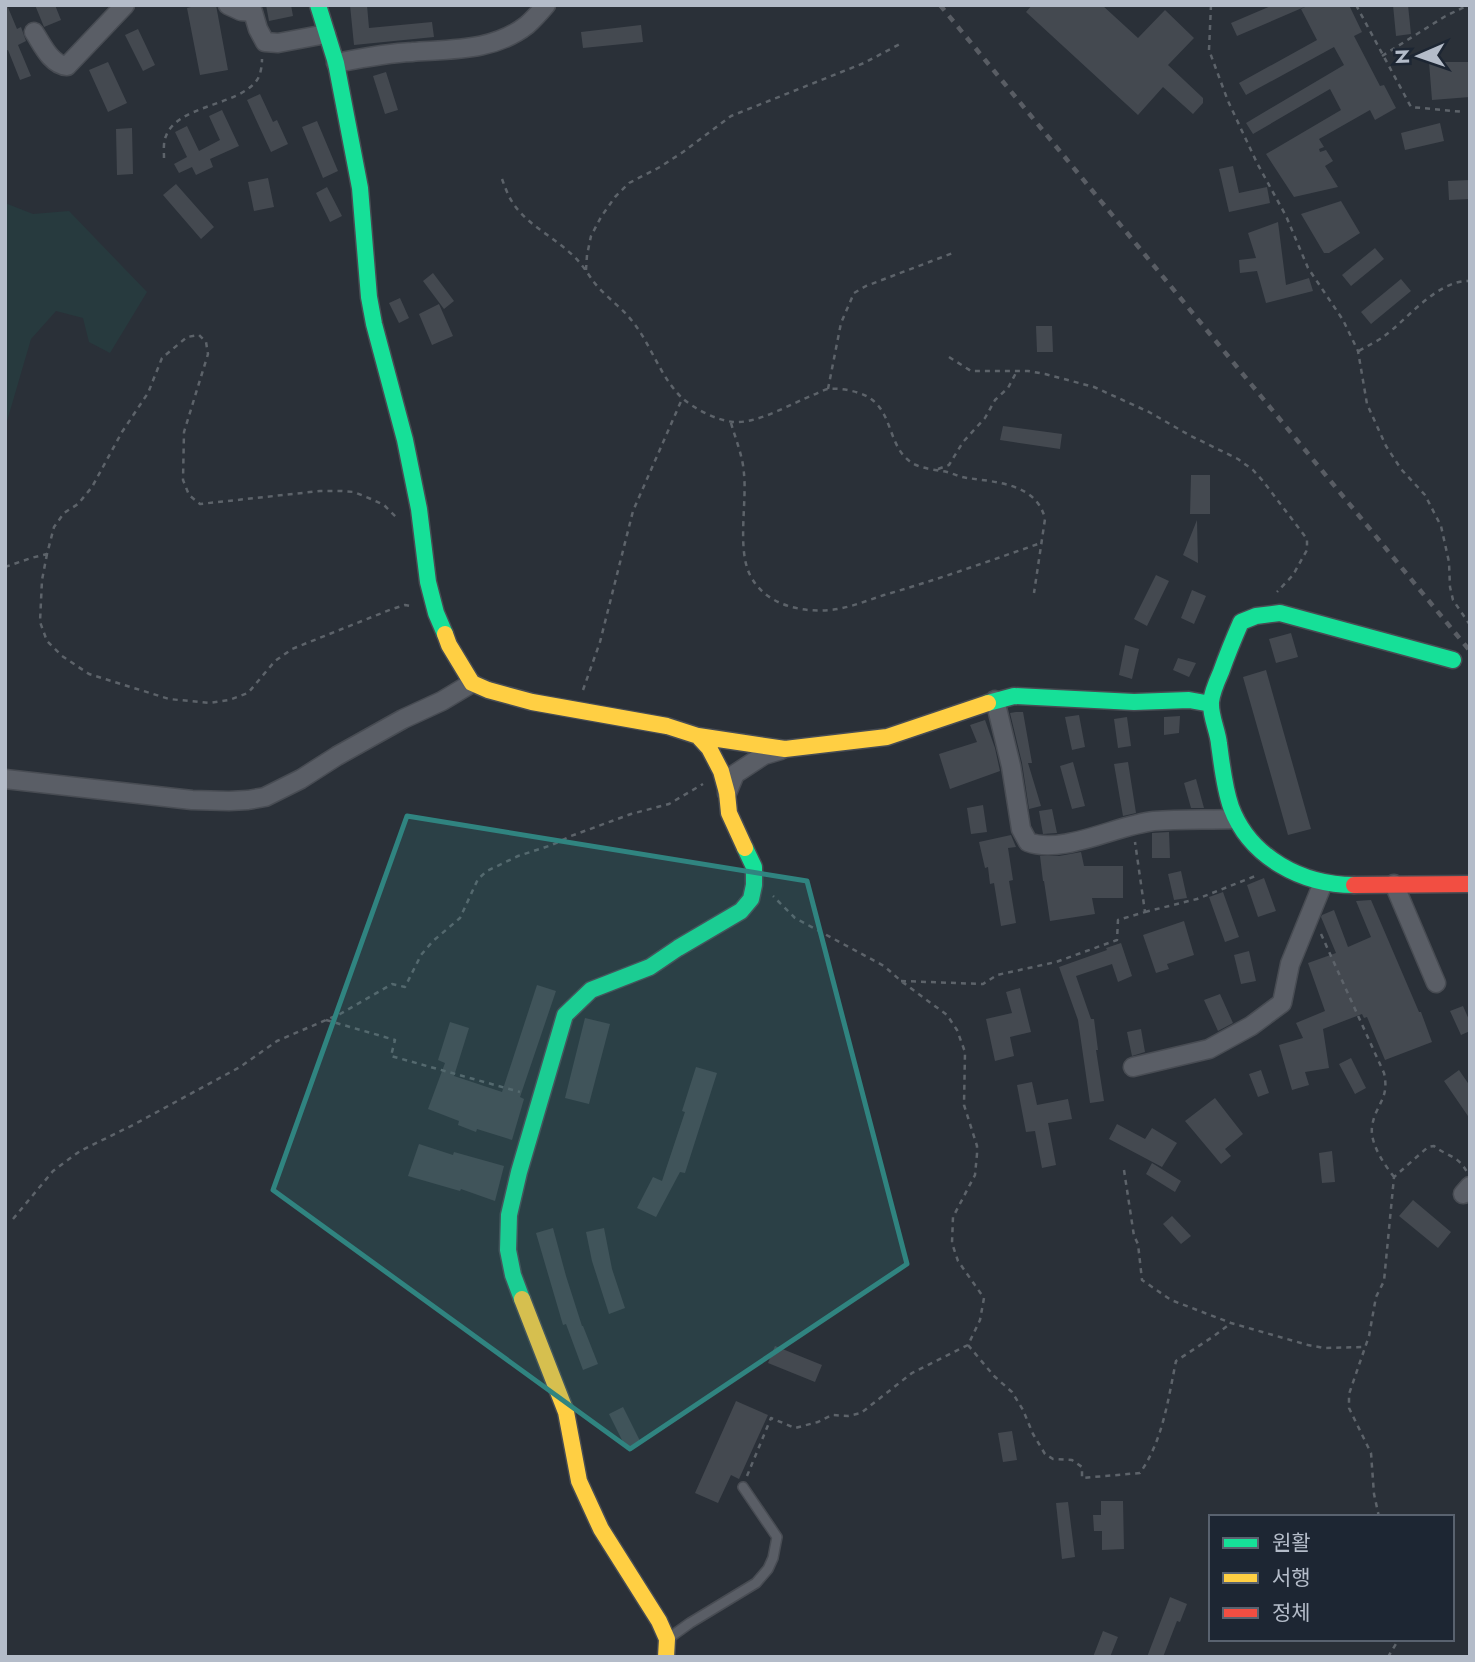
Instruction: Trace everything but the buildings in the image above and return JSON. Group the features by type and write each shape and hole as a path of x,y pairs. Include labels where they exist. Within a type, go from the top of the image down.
{"street":[{"path":"34,32 52,59 60,66 67,66 125,5"},
{"path":"228,5 241,11 253,12 265,42 278,43 326,34"},
{"path":"318,5 337,63 360,188 369,297 405,440 419,509 428,583 449,645 472,683 508,696 568,709 667,726 698,736 785,749"},
{"path":"337,63 496,43 530,23 546,5"},
{"path":"1453,660 1280,613 1268,614 1241,622 1211,704 1235,819 1252,842 1282,867 1300,876 1336,885 1470,884"},
{"path":"5,779 192,800 248,800 265,797 472,683"},
{"path":"725,785 735,774 764,755 785,749 887,737 1014,696 1135,702 1189,700 1211,704"},
{"path":"995,700 1011,766 1021,829 1028,842 1037,845 1059,845 1153,821 1235,819"},
{"path":"666,1657 667,1639 659,1621 601,1529 579,1481 566,1412 513,1275 508,1250 509,1215 565,1015 591,990 650,967 741,911 751,899 754,867 729,813 725,785 714,756 698,736"},
{"path":"1133,1067 1209,1049 1251,1026 1282,1003 1290,964 1322,883"},
{"path":"1394,884 1436,983"}],"lane":[{"path":"667,1639 756,1583 768,1569 777,1536 743,1487"}],"path":[{"path":"1211,5 1209,50 1228,101 1286,216 1308,268 1343,320 1358,351 1367,404 1386,446 1401,469 1425,495 1441,526 1449,562 1453,600 1470,625"},
{"path":"1356,5 1411,107 1464,111"},
{"path":"1382,56 1468,5"},
{"path":"164,158 166,137 173,125 188,114 247,89 258,79 265,42"},
{"path":"586,270 591,236 608,207 629,183 683,152 731,116 864,64 900,44"},
{"path":"502,179 514,206 579,261 598,288 634,323 667,379 682,398 704,413 731,422 743,422 828,389 862,394 873,400 884,412 897,448 906,459 917,466 1008,485 1034,497 1042,508 1045,519 1034,593"},
{"path":"828,389 841,323 854,293 953,253"},
{"path":"1358,351 1381,338 1433,295 1449,285 1470,281"},
{"path":"401,524 384,505 354,492 320,491 200,504 189,495 183,480 184,432 208,354 206,342 199,335 187,337 162,358 148,393 121,432 92,487 78,503 64,513 54,527 42,580 40,622 47,641 62,656 89,674 169,699 209,703 248,694 275,661 292,649 316,639 405,606 424,606 436,613"},
{"path":"949,357 971,371 1045,374 1094,387 1116,395 1238,459 1263,481 1307,539 1307,550 1293,575 1277,592"},
{"path":"935,470 949,465 963,442 985,418 995,400 1008,388 1017,371"},
{"path":"568,709 576,702 587,678 600,642 633,511 682,398"},
{"path":"731,422 744,473 745,561 759,588 780,603 806,610 838,609 1041,544"},
{"path":"5,567 47,554"},
{"path":"13,1219 53,1171 80,1151 240,1067 277,1041 340,1014 392,984 405,986 421,955 460,918 478,879 487,871 518,856 631,814 670,804 711,780 725,785"},
{"path":"1132,825 1146,912"},
{"path":"901,981 983,984 997,975 1056,962 1117,940 1118,920 1197,899 1282,867"},
{"path":"743,1487 771,1418 795,1428 832,1415 861,1413 912,1374 968,1345 980,1320 984,1298 958,1261 952,1243 953,1217 975,1175 977,1154 964,1105 965,1052 957,1030 947,1015 884,966 795,918 771,894"},
{"path":"1311,912 1384,1073 1387,1086 1372,1128 1378,1152 1394,1177"},
{"path":"326,1020 395,1040 391,1056 540,1098"},
{"path":"1379,1515 1371,1453 1349,1408 1349,1394 1366,1347 1376,1297 1384,1281 1394,1177 1428,1147 1434,1146 1463,1165 1468,1186"},
{"path":"1125,1170 1142,1280 1171,1300 1231,1323 1324,1348 1366,1347"},
{"path":"968,1345 994,1376 1012,1392 1045,1454 1053,1458 1072,1460 1082,1467 1082,1478 1140,1473 1150,1458 1163,1424 1176,1361 1231,1323"},
{"path":"1388,1657 1398,1641"}],"highlighted area":[{"path":"407,816 807,881 907,1264 630,1449 273,1190"}],"green space":[{"path":"5,203 33,214 69,211 147,292 110,353 89,342 83,318 56,311 31,339 5,428"}],"railway":[{"path":"940,5 1470,651"}],"traffic: fast":[{"path":"318,5 336,63 360,188 369,297 374,324 405,440 419,509 428,582 445,634"},
{"path":"1354,885 1316,880 1280,865 1251,841 1231,807 1211,702 1241,622 1256,616 1280,613 1453,660"},
{"path":"988,703 1014,696 1134,702 1189,700 1211,704"},
{"path":"522,1299 508,1250 509,1215 565,1015 591,990 650,967 741,911 751,899 754,885 754,867 745,848"}],"traffic: slow":[{"path":"445,634 472,683 488,690 532,702 667,726 698,736 709,748 721,771 729,813 745,848"},
{"path":"698,736 785,749 887,737 988,703"},
{"path":"522,1299 566,1412 579,1481 601,1529 659,1621 667,1639 666,1657"}],"traffic: jam":[{"path":"1354,885 1470,884"}]}
